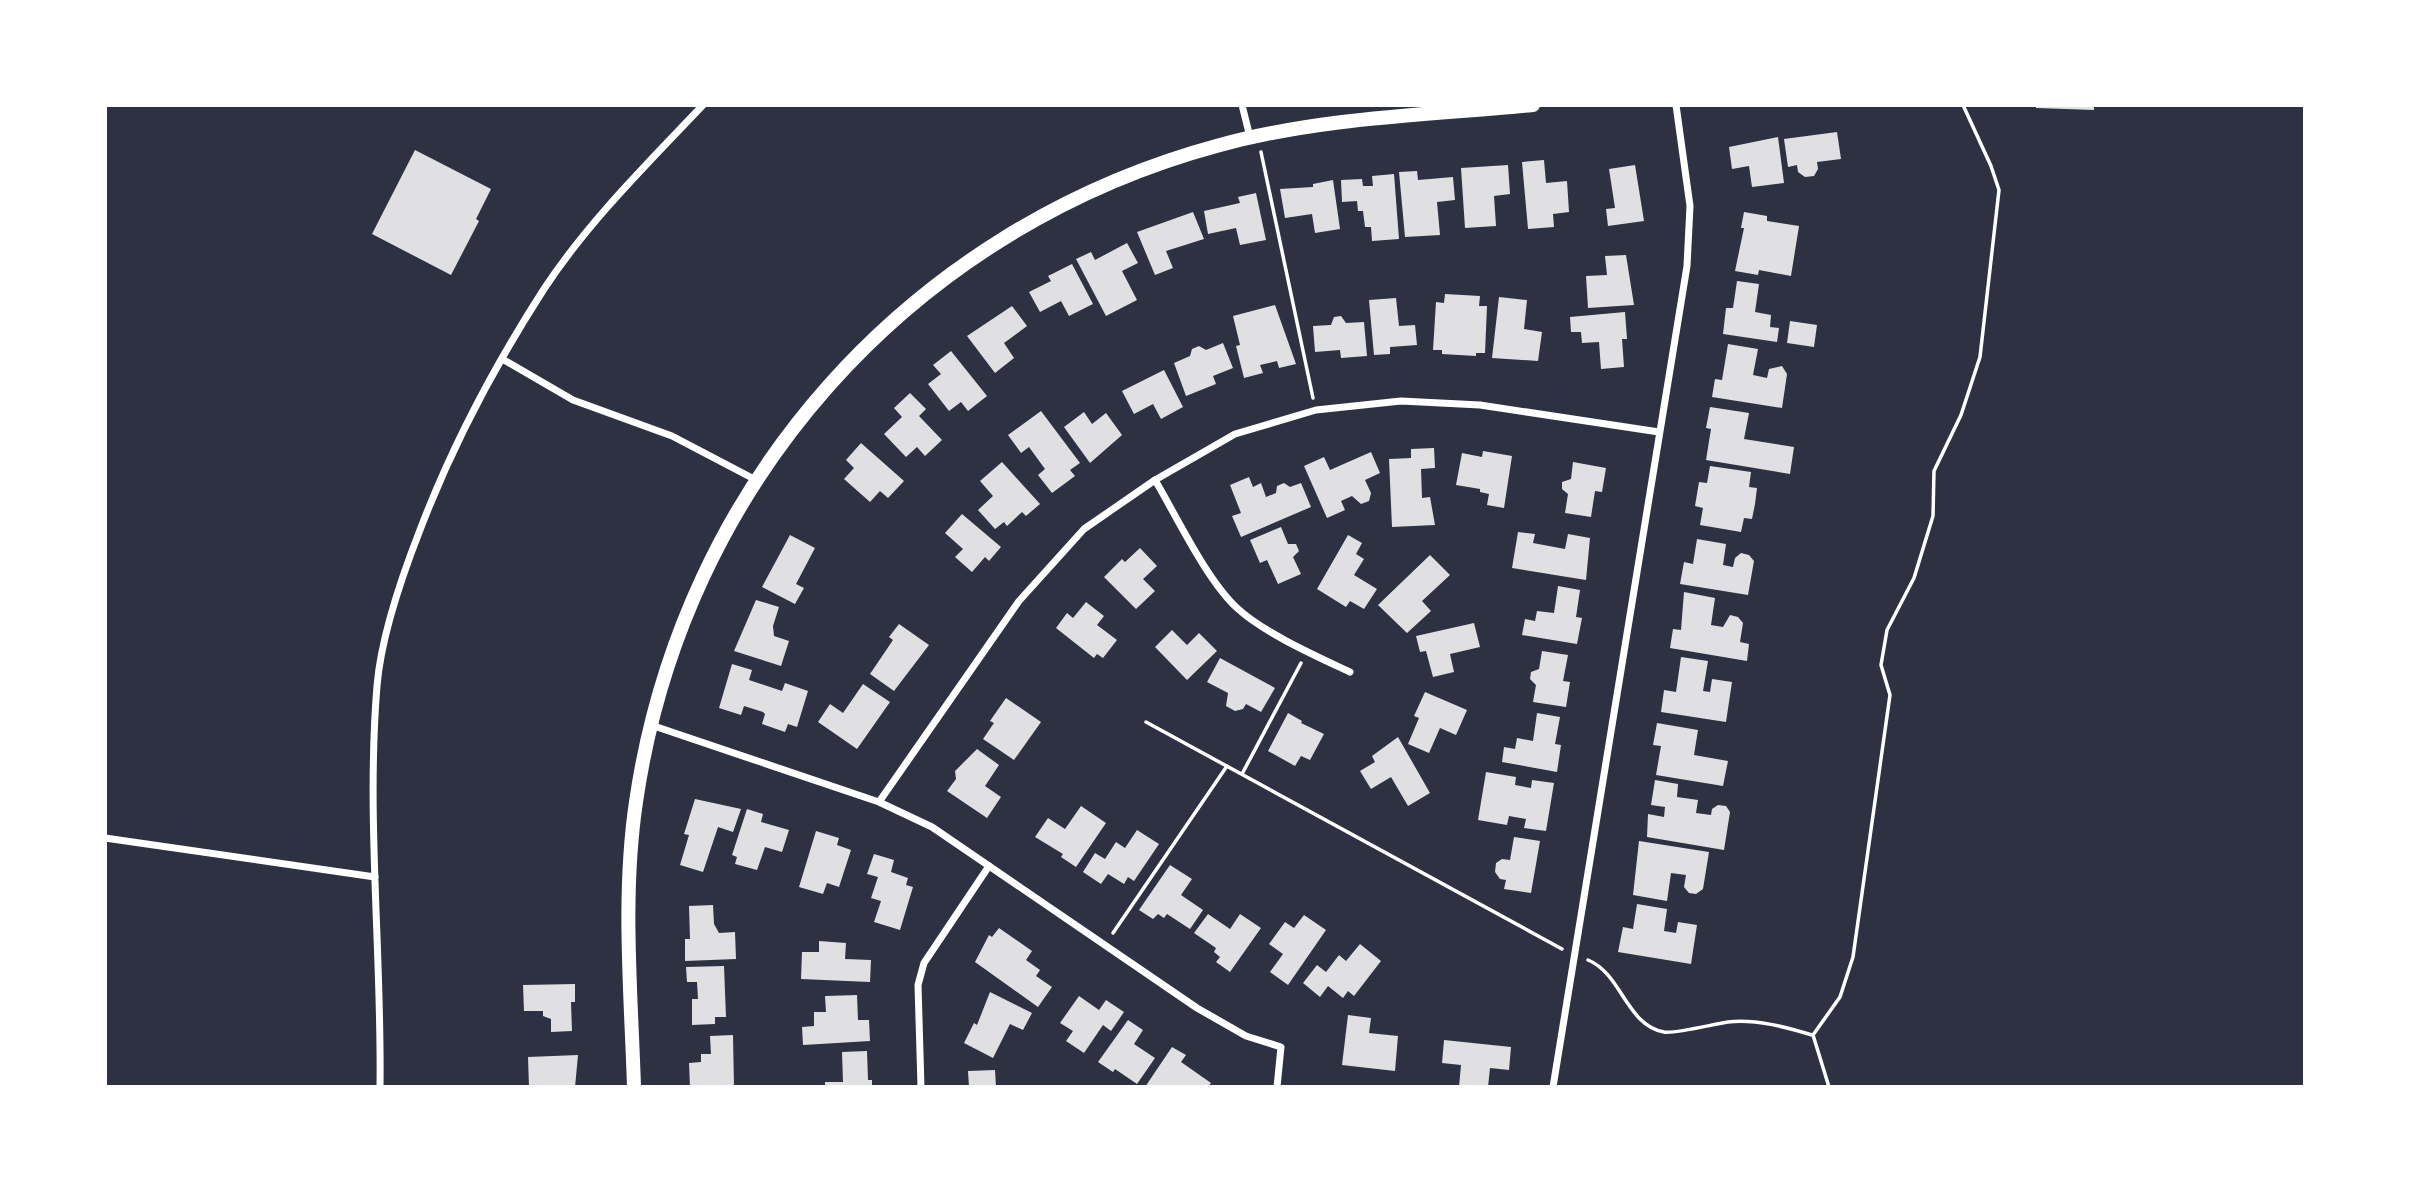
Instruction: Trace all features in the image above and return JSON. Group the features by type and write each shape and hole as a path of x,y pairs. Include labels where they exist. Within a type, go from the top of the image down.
{"main road":[{"path":"634,1087 629,885 636,802 650,725 682,623 714,554 756,480 828,385 905,310 943,279 1020,228 1101,186 1178,157 1253,137 1352,122 1533,105"}],"street":[{"path":"380,1087 382,996 375,877 374,782 377,683 400,581 446,461 545,288 598,219 703,105"},
{"path":"1241,105 1253,137"},
{"path":"1553,1087 1687,266 1690,206 1676,105"},
{"path":"504,360 573,400 672,436 756,480"},
{"path":"879,802 1019,601 1084,529 1154,480 1235,433 1316,410 1401,401 1480,405 1659,432"},
{"path":"1154,480 1220,589 1238,609 1307,652 1350,672"},
{"path":"650,725 879,802 932,827 1106,943 1197,1008 1246,1036 1281,1047 1277,1087"},
{"path":"105,838 375,877"},
{"path":"921,1087 918,985 924,963 989,866"}],"path":[{"path":"1813,1035 1840,998 1853,957 1890,695 1881,665 1887,630 1914,578 1933,516 1934,471 1961,415 1980,357 1998,190 1991,166 1963,105"},
{"path":"1253,137 1316,410"},
{"path":"1242,775 1307,652"},
{"path":"1146,722 1573,954 1599,965 1617,984 1636,1015 1665,1032 1746,1021 1813,1035"},
{"path":"1106,943 1227,766"},
{"path":"1813,1035 1829,1087"}],"building":[{"path":"2036,105 2094,105 2094,110 2036,108"},
{"path":"1837,132 1841,159 1817,162 1818,169 1814,176 1805,177 1798,172 1797,165 1788,167 1784,139"},
{"path":"1778,137 1784,183 1752,187 1749,166 1732,169 1729,147"},
{"path":"415,150 491,189 476,219 479,221 451,275 372,234"},
{"path":"1544,160 1546,183 1567,181 1569,212 1553,214 1554,227 1528,229 1522,162"},
{"path":"1508,165 1510,194 1494,196 1496,226 1465,228 1461,168"},
{"path":"1635,165 1644,221 1608,226 1606,209 1615,208 1609,169"},
{"path":"1417,171 1418,180 1453,177 1455,200 1437,202 1440,235 1405,237 1399,172"},
{"path":"1394,174 1399,239 1372,241 1371,227 1365,227 1363,211 1358,211 1357,201 1342,202 1341,180 1362,179 1363,186 1373,186 1372,176"},
{"path":"1333,180 1340,229 1315,233 1312,214 1285,218 1280,189 1313,187 1313,184"},
{"path":"1256,193 1266,240 1240,245 1236,228 1208,234 1204,211 1240,203 1238,197"},
{"path":"1193,212 1204,239 1166,251 1173,268 1155,275 1137,232"},
{"path":"1744,212 1767,216 1767,221 1799,226 1791,276 1759,270 1758,275 1735,271 1744,228 1741,228"},
{"path":"1127,243 1138,263 1122,271 1137,300 1106,316 1076,259 1091,252 1095,260"},
{"path":"1626,255 1634,305 1588,308 1586,276 1607,275 1605,256"},
{"path":"1072,264 1093,304 1069,316 1061,301 1040,312 1029,292 1051,281 1048,276"},
{"path":"1737,281 1759,284 1755,312 1771,315 1770,327 1779,328 1777,342 1723,334 1726,308 1733,308"},
{"path":"1445,294 1480,296 1479,306 1487,306 1485,353 1476,353 1476,356 1442,354 1442,350 1433,350 1436,302 1444,303"},
{"path":"1499,297 1527,300 1524,329 1542,332 1538,361 1492,358"},
{"path":"1396,298 1399,326 1415,325 1417,345 1390,347 1390,354 1374,355 1369,300"},
{"path":"1275,305 1296,364 1279,368 1277,361 1260,365 1263,373 1244,378 1236,346 1240,345 1233,316"},
{"path":"1012,306 1027,326 1004,343 1014,358 995,373 967,336"},
{"path":"1625,312 1627,339 1622,339 1624,367 1601,369 1599,342 1582,343 1581,332 1571,332 1570,317"},
{"path":"1341,316 1346,323 1364,322 1367,356 1341,358 1340,350 1315,352 1313,326 1331,325 1334,317"},
{"path":"1790,321 1817,325 1814,347 1787,343"},
{"path":"1223,343 1233,368 1213,376 1216,384 1186,396 1174,363 1190,356 1192,349 1199,346 1206,350"},
{"path":"1728,344 1758,349 1753,375 1767,378 1769,369 1782,366 1787,374 1782,408 1712,397 1715,379 1722,380"},
{"path":"951,351 987,396 968,411 961,402 949,411 928,384 941,374 933,365"},
{"path":"1164,370 1183,407 1161,419 1153,404 1134,414 1122,391"},
{"path":"910,393 926,409 919,416 942,440 925,456 917,447 906,457 884,434 902,417 894,408"},
{"path":"1710,407 1749,413 1744,439 1794,447 1790,474 1706,460 1711,429 1706,428"},
{"path":"1041,411 1080,463 1070,470 1075,476 1052,493 1038,475 1045,469 1029,447 1021,453 1008,435"},
{"path":"1084,412 1092,424 1106,413 1122,435 1090,463 1064,427"},
{"path":"861,443 904,481 888,498 880,491 870,502 844,479 854,468 846,460"},
{"path":"1434,448 1435,468 1421,469 1422,498 1430,497 1435,525 1392,527 1389,459 1411,458 1411,449"},
{"path":"1483,451 1512,456 1504,508 1487,505 1489,494 1480,492 1480,489 1456,485 1462,453 1482,457"},
{"path":"1371,452 1380,473 1365,480 1371,493 1369,501 1361,504 1352,496 1341,501 1345,510 1327,518 1304,466 1324,457 1330,470"},
{"path":"1002,462 1040,504 1026,516 1022,512 1007,526 1004,522 995,529 978,510 993,496 980,481"},
{"path":"1573,462 1606,468 1602,492 1595,491 1591,517 1565,513 1568,494 1562,489 1562,482 1571,479"},
{"path":"1710,466 1751,472 1749,487 1757,488 1755,504 1752,519 1744,518 1741,532 1700,525 1703,508 1695,506 1699,482 1707,483"},
{"path":"1249,477 1253,487 1261,483 1266,497 1276,493 1277,486 1284,483 1290,487 1301,483 1311,507 1241,537 1232,516 1241,513 1230,485"},
{"path":"962,514 1001,547 989,561 985,557 972,572 955,557 963,549 945,533"},
{"path":"1281,527 1288,544 1296,544 1299,551 1293,557 1301,574 1278,584 1267,560 1260,563 1250,540"},
{"path":"1518,532 1535,534 1533,543 1565,549 1568,534 1590,538 1586,580 1512,568"},
{"path":"790,535 815,548 796,584 804,588 795,604 762,587"},
{"path":"1348,535 1362,543 1356,554 1364,559 1354,575 1377,589 1364,609 1350,601 1346,607 1317,589"},
{"path":"1697,539 1726,544 1723,565 1733,567 1735,558 1741,553 1749,555 1754,561 1748,595 1680,584 1684,562 1693,564"},
{"path":"1140,548 1157,566 1143,579 1155,591 1136,609 1104,577 1122,559 1125,562"},
{"path":"1430,555 1450,575 1422,601 1431,611 1407,633 1378,605"},
{"path":"1558,586 1580,590 1576,617 1582,618 1577,644 1522,635 1525,619 1535,621 1537,611 1554,613"},
{"path":"1684,592 1715,598 1711,625 1723,627 1730,615 1738,617 1743,623 1740,642 1749,644 1747,661 1670,648 1673,629 1681,630"},
{"path":"756,600 779,607 773,626 774,636 789,641 781,666 734,651"},
{"path":"1086,602 1104,616 1097,625 1117,640 1103,658 1097,654 1094,658 1056,628 1067,613 1073,618"},
{"path":"1474,623 1480,647 1450,654 1454,672 1433,677 1426,651 1420,652 1416,636"},
{"path":"899,624 929,645 894,691 870,674 893,640 889,637"},
{"path":"1172,630 1187,645 1199,633 1217,651 1187,680 1155,647"},
{"path":"1542,651 1568,655 1563,681 1570,682 1566,707 1533,702 1536,685 1530,679 1531,672 1539,669"},
{"path":"1681,657 1708,661 1703,691 1710,692 1712,679 1732,682 1726,722 1661,712 1664,690 1676,692"},
{"path":"1220,658 1275,688 1261,712 1246,704 1243,709 1235,711 1226,706 1228,693 1207,682"},
{"path":"732,664 752,670 749,680 782,691 785,683 808,691 797,727 788,724 785,732 762,724 765,714 763,712 744,706 741,715 719,708"},
{"path":"863,684 890,702 857,749 818,722 830,704 843,713"},
{"path":"1425,692 1467,710 1456,735 1440,728 1429,753 1408,744 1419,718 1414,716"},
{"path":"1006,698 1041,722 1014,760 983,739 994,723 990,721"},
{"path":"1288,713 1324,734 1310,760 1301,756 1295,766 1268,751"},
{"path":"1537,713 1560,717 1555,744 1561,745 1557,772 1502,762 1504,747 1515,749 1517,738 1533,741"},
{"path":"1657,723 1698,730 1694,755 1728,761 1723,786 1656,775 1661,746 1653,745"},
{"path":"1398,737 1430,793 1408,806 1391,777 1371,789 1360,771 1375,762 1372,756"},
{"path":"977,749 999,765 985,786 1001,797 987,818 947,791 956,779 955,771"},
{"path":"1486,772 1516,777 1515,785 1531,788 1532,780 1554,783 1546,831 1524,828 1526,819 1509,816 1507,825 1478,820"},
{"path":"1655,780 1678,784 1677,797 1698,800 1696,813 1711,815 1712,809 1718,805 1726,806 1730,812 1724,850 1647,837 1648,814 1664,817 1665,807 1651,805"},
{"path":"695,799 741,809 733,832 718,827 703,872 680,865 689,835 684,834"},
{"path":"1081,806 1106,823 1076,867 1061,857 1063,854 1035,837 1048,818 1065,829"},
{"path":"747,809 763,814 761,822 789,830 782,852 765,847 757,870 735,864 737,857 732,855"},
{"path":"1137,830 1159,844 1134,881 1128,877 1124,884 1108,874 1101,884 1083,872 1095,853 1105,859 1116,842 1125,848"},
{"path":"816,831 839,838 837,845 851,850 839,887 827,883 823,894 799,887"},
{"path":"1514,837 1540,841 1531,893 1504,889 1506,880 1500,879 1495,872 1496,863 1502,859 1510,860"},
{"path":"1639,841 1709,852 1703,889 1696,894 1689,893 1684,887 1686,875 1671,873 1667,901 1633,895"},
{"path":"874,854 894,860 891,872 908,878 906,885 913,887 900,930 874,922 881,901 871,898 878,877 867,874"},
{"path":"1170,865 1192,879 1181,895 1203,910 1190,929 1167,914 1164,918 1158,914 1153,919 1139,910"},
{"path":"1637,904 1667,909 1664,931 1676,933 1678,922 1697,925 1691,964 1618,952 1623,927 1633,929"},
{"path":"713,905 714,924 719,933 735,932 736,959 685,961 685,939 690,939 689,906"},
{"path":"1208,914 1230,929 1240,914 1261,928 1230,972 1216,962 1220,957 1214,952 1216,948 1194,933"},
{"path":"1304,915 1326,930 1288,985 1270,972 1283,954 1269,944 1285,922 1294,928"},
{"path":"999,928 1032,951 1026,960 1040,970 1036,976 1052,987 1038,1007 975,962 989,935 992,937"},
{"path":"819,941 846,943 845,959 871,960 870,982 801,979 802,952 819,952"},
{"path":"1360,944 1381,961 1354,996 1348,991 1343,998 1328,986 1320,997 1303,983 1317,965 1326,972 1339,955 1346,961"},
{"path":"724,966 726,1017 715,1017 715,1024 692,1025 692,999 698,999 697,982 687,982 686,967"},
{"path":"575,984 575,1002 571,1002 572,1031 551,1032 551,1019 543,1016 543,1011 524,1011 523,985"},
{"path":"990,992 1032,1013 1023,1030 1010,1024 993,1058 964,1043 974,1023 977,1025"},
{"path":"857,995 858,1020 869,1020 870,1041 803,1045 802,1027 814,1026 814,1012 826,1012 825,996"},
{"path":"1079,996 1099,1010 1106,1000 1124,1012 1111,1031 1103,1025 1084,1053 1066,1041 1073,1031 1060,1023"},
{"path":"1348,1015 1371,1018 1369,1033 1398,1036 1395,1071 1342,1065"},
{"path":"1128,1020 1143,1030 1134,1044 1155,1058 1137,1084 1115,1069 1113,1072 1098,1062"},
{"path":"733,1035 734,1087 690,1087 689,1063 701,1062 701,1054 711,1054 710,1036"},
{"path":"1444,1040 1511,1047 1509,1070 1490,1068 1488,1087 1459,1087 1461,1065 1442,1063"},
{"path":"1172,1047 1186,1055 1181,1062 1211,1083 1208,1087 1145,1087"},
{"path":"867,1051 868,1080 872,1080 872,1087 825,1087 825,1082 843,1082 842,1052"},
{"path":"578,1055 575,1087 529,1087 528,1057"},
{"path":"995,1070 996,1087 969,1087 968,1071"}]}
